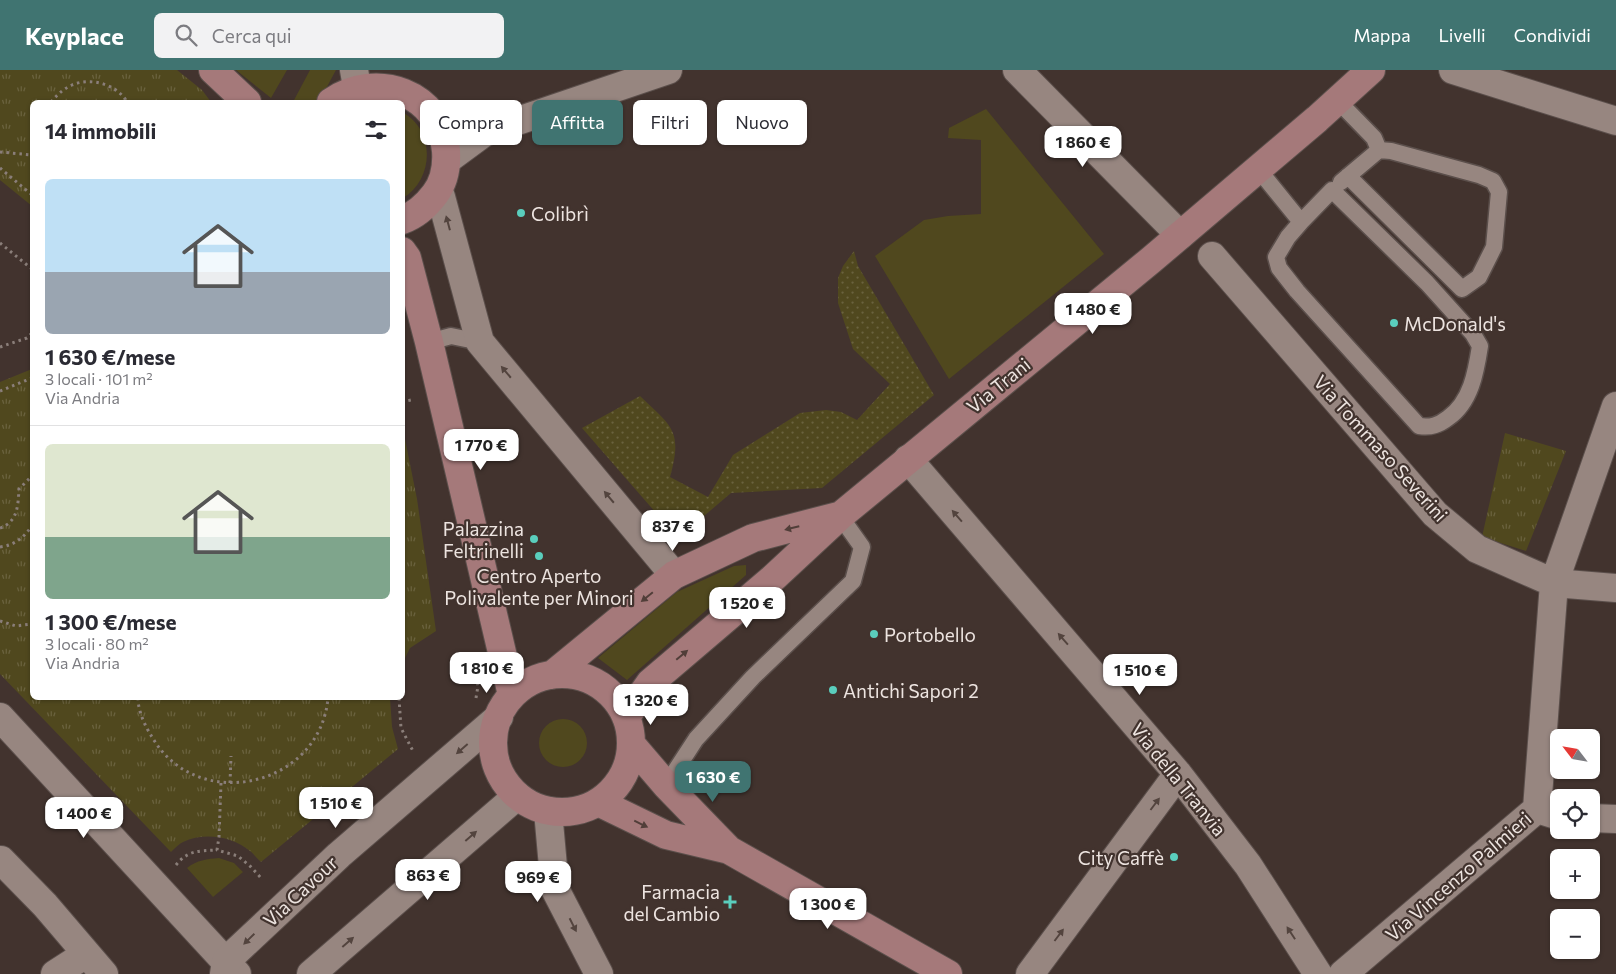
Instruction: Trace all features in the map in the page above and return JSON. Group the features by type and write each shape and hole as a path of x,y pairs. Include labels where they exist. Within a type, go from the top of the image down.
{"main road":[{"path":"213,70 245,100"},
{"name":"Via Trani","path":"626,717 650,683 771,580 840,516 1180,235 1317,119 1342,87 1371,70"},
{"path":"334,100 355,79 402,89 421,100"},
{"path":"405,241 407,218 426,205 438,189 444,175 447,160 446,145"},
{"path":"405,257 429,342 505,706"},
{"name":"Via Trani","path":"552,675 674,575 753,538 840,516"},
{"path":"568,674 597,683 620,704 630,730 631,744 628,762 622,778 611,792 598,802 582,810 548,811 531,805 517,796 505,782 497,766 494,749 494,731 505,706 526,684 552,675 568,674"},
{"path":"631,744 666,785 729,850 948,974"},
{"path":"598,802 666,836 729,850"}],"street":[{"path":"522,119 668,70"},
{"path":"1017,70 1180,235"},
{"path":"1453,70 1616,121"},
{"path":"447,160 467,145"},
{"path":"441,197 480,342 674,575"},
{"name":"Via Tommaso Severini","path":"1212,256 1435,514 1477,549 1554,583 1616,588"},
{"name":"Via Vincenzo Palmieri","path":"1343,974 1548,812 1554,583 1616,406"},
{"name":"Via della Tranvia","path":"908,459 1178,774 1248,865 1318,974"},
{"name":"Via Cavour","path":"229,970 339,855 505,706"},
{"path":"0,717 229,970"},
{"path":"1030,974 1178,774"},
{"path":"311,974 517,796"},
{"path":"548,811 555,889 599,974"},
{"path":"1600,818 1616,819"},
{"path":"0,860 95,964 55,974"}],"lane":[{"path":"1342,87 1374,138 1379,150"},
{"path":"1332,190 1427,283 1473,334 1480,346 1477,368 1468,394 1461,407 1451,416 1434,426 1419,426 1297,291 1278,268 1276,256 1288,237 1332,190 1348,176 1379,150 1391,150 1478,175 1493,181 1499,192 1494,247 1479,277 1462,289 1348,176"},
{"path":"1258,169 1301,222"},
{"path":"429,342 451,336 480,342"},
{"path":"666,785 696,738 753,677 854,581 862,547 840,516"}],"path":[{"path":"53,100 60,92 72,85 86,81 101,83 114,89 125,100"},
{"path":"0,152 30,155"},
{"path":"0,168 30,193"},
{"path":"0,243 30,267"},
{"path":"0,347 27,338 30,335"},
{"path":"0,391 30,379"},
{"path":"405,401 411,400"},
{"path":"0,528 6,526 15,516 19,489 30,478"},
{"path":"0,547 9,546 23,538 30,529"},
{"path":"0,621 16,626 30,624"},
{"path":"139,700 145,725 157,747 182,768 197,776 221,783 244,783 268,777 288,766 306,750 319,730 328,700"},
{"path":"400,700 401,728 414,754"},
{"path":"230,783 231,756"},
{"path":"217,850 221,783"},
{"path":"175,866 180,860 194,851 217,850 238,856 262,879"}],"green space":[{"path":"0,70 177,70 202,90 210,100 30,100 30,204 0,180"},
{"path":"236,70 287,70 271,98"},
{"path":"310,70 336,70 322,96 317,100 294,100"},
{"path":"986,109 1104,254 949,379 875,256 924,220 981,214 981,140 948,138 949,128"},
{"path":"405,114 420,129 420,145 425,145 427,155 421,180 405,196"},
{"path":"854,251 858,266 934,395 822,488 731,493 684,533 670,529 582,428 640,396 667,423 675,439 674,461 670,477 708,497 733,455 800,413 826,410 841,412 857,420 890,384 853,349 838,303 838,278 843,266"},
{"path":"30,370 30,700 390,700 392,727 398,749 261,862 251,852 235,842 209,836 191,839 177,846 171,852 0,674 0,382"},
{"path":"1505,433 1566,451 1526,551 1482,537"},
{"path":"405,439 417,499 436,631 410,648 405,658"},
{"path":"746,565 746,575 627,680 598,658 677,592 734,566"},
{"path":"563,719 572,721 580,726 585,734 587,743 585,752 580,760 572,765 563,767 554,765 546,760 541,752 539,743 541,734 546,726 554,721"},
{"path":"219,858 234,863 243,872 213,897 187,868 206,859"}],"place":[{"name":"Colibrì","path":"521,213"},
{"name":"McDonald's","path":"1394,323"},
{"name":"Palazzina Feltrinelli","path":"534,539"},
{"name":"Centro Aperto Polivalente per Minori","path":"539,556"},
{"name":"Portobello","path":"874,634"},
{"name":"Antichi Sapori 2","path":"833,690"},
{"name":"City Caffè","path":"1174,857"},
{"name":"Farmacia del Cambio","path":"730,902"}]}
